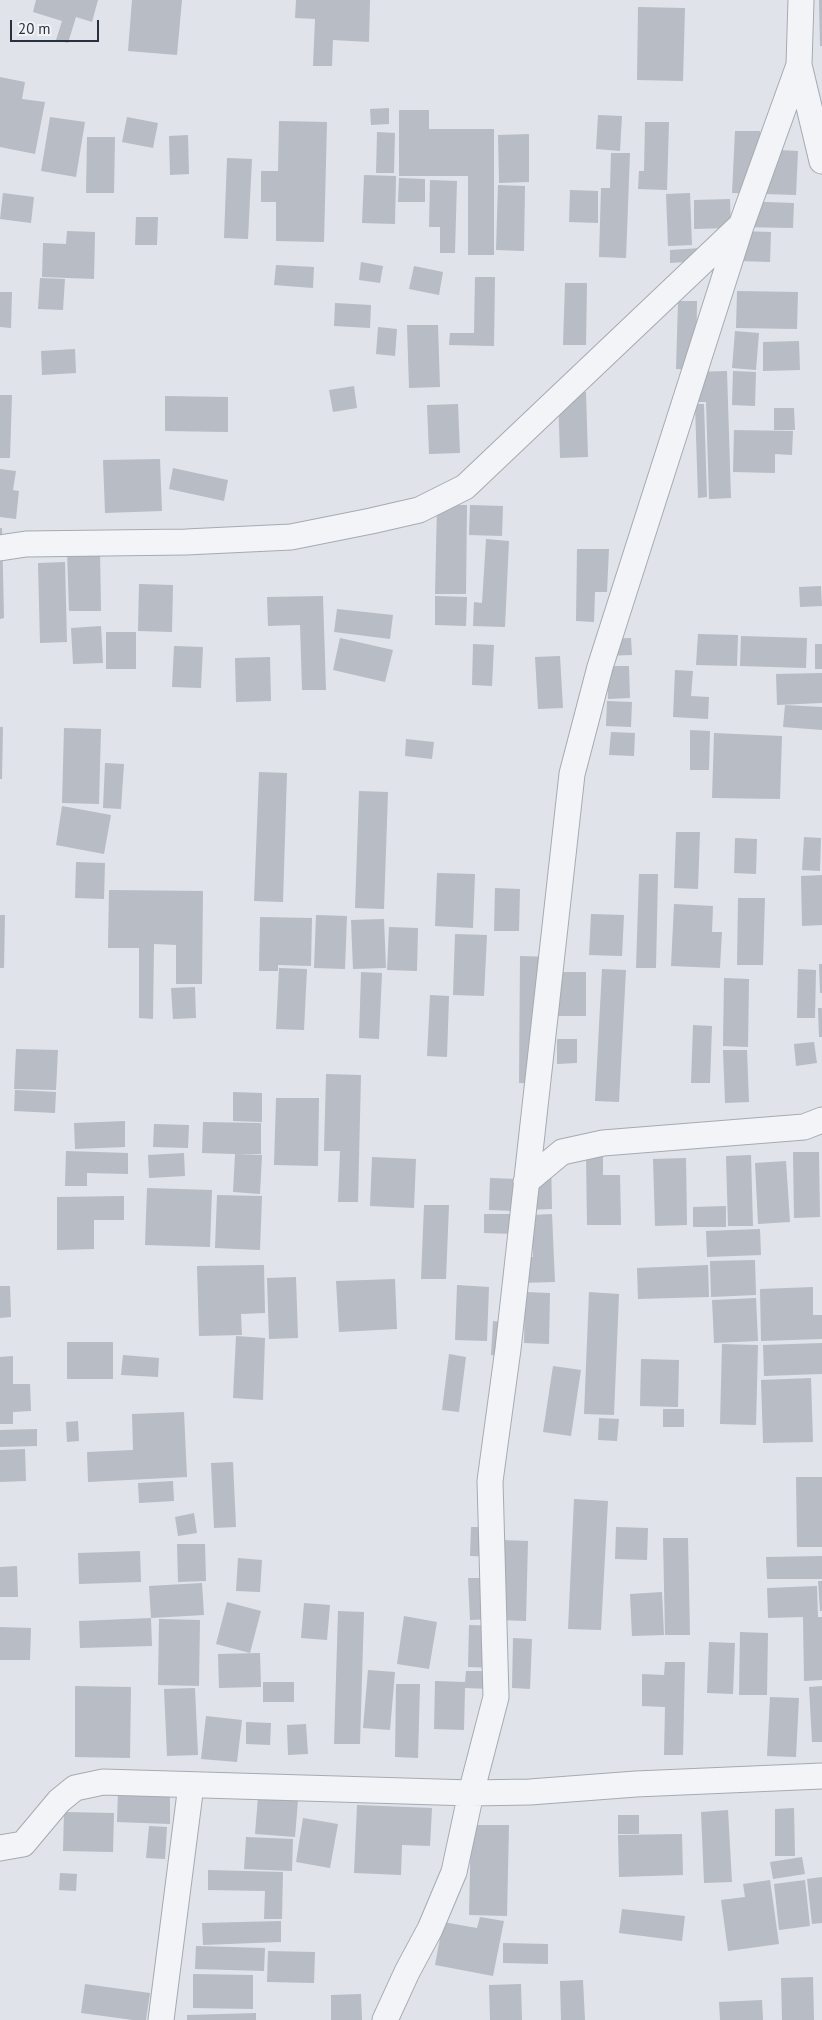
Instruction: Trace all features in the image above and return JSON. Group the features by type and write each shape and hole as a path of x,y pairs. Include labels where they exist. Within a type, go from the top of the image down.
{"street":[{"path":"801,0 799,65 822,161"},
{"path":"385,2020 407,1972 430,1929 454,1872 470,1793 496,1696 490,1481 508,1349 572,774 600,667 741,226 799,65"},
{"path":"0,548 26,544 186,542 291,537 419,510 465,488 741,226"},
{"path":"526,1182 562,1152 603,1143 804,1127 822,1120"},
{"path":"0,1848 23,1844 59,1801 74,1788 103,1782 470,1793 530,1792 636,1784 769,1780 822,1776"},
{"path":"161,2020 191,1785"}],"building":[{"path":"36,0 98,0 92,22 76,17 68,43 56,40 62,21 33,12"},
{"path":"132,0 182,0 177,55 128,51"},
{"path":"296,0 370,0 369,42 333,40 332,66 313,66 315,19 295,18"},
{"path":"819,0 822,0 822,46 820,46"},
{"path":"638,7 685,8 683,81 637,80"},
{"path":"0,77 25,82 22,99 45,102 35,154 0,147"},
{"path":"389,108 389,124 371,125 370,109"},
{"path":"399,110 429,110 429,129 494,129 494,255 468,255 468,176 399,176"},
{"path":"598,115 622,116 620,151 596,149"},
{"path":"50,117 85,122 76,177 41,171"},
{"path":"127,117 158,123 153,148 122,142"},
{"path":"279,121 327,122 324,242 276,241 276,202 261,202 261,171 278,171"},
{"path":"645,122 669,122 667,190 638,189 639,171 644,171"},
{"path":"735,131 760,131 760,149 798,151 796,195 732,193"},
{"path":"377,132 395,133 394,173 376,173"},
{"path":"529,134 529,182 499,183 498,135"},
{"path":"188,135 189,174 170,175 169,136"},
{"path":"87,137 115,137 114,193 86,193"},
{"path":"611,153 630,153 626,258 599,257 601,188 610,188"},
{"path":"227,158 252,159 248,239 224,238"},
{"path":"364,175 396,176 395,224 362,223"},
{"path":"399,178 425,179 425,202 398,202"},
{"path":"430,180 457,181 455,253 440,253 440,227 429,227"},
{"path":"498,185 525,186 524,251 496,250"},
{"path":"570,190 598,191 598,223 569,222"},
{"path":"3,193 34,197 31,223 0,219"},
{"path":"690,193 692,245 668,246 666,194"},
{"path":"730,199 731,228 694,229 694,200"},
{"path":"738,201 794,203 793,228 737,227"},
{"path":"136,217 158,217 157,245 135,245"},
{"path":"67,231 95,232 94,279 42,277 43,243 66,244"},
{"path":"738,231 771,232 770,262 738,261"},
{"path":"702,248 703,261 670,263 670,250"},
{"path":"361,262 383,266 380,283 359,280"},
{"path":"276,265 314,267 313,288 274,285"},
{"path":"414,266 443,272 439,295 409,289"},
{"path":"475,277 495,277 494,346 449,345 450,333 474,333"},
{"path":"40,278 65,279 63,310 38,309"},
{"path":"565,283 587,283 586,345 563,345"},
{"path":"737,291 798,292 797,329 736,328"},
{"path":"0,292 12,292 11,328 0,327"},
{"path":"678,301 697,301 696,370 676,369"},
{"path":"335,303 371,305 370,328 334,326"},
{"path":"407,325 438,325 440,387 409,388"},
{"path":"378,327 397,329 395,356 376,354"},
{"path":"735,331 759,333 756,370 732,368"},
{"path":"799,341 800,370 763,371 763,342"},
{"path":"75,349 76,373 42,375 41,351"},
{"path":"727,371 731,498 709,499 706,402 694,402 693,372"},
{"path":"733,371 756,372 755,406 732,405"},
{"path":"354,386 357,408 333,412 329,390"},
{"path":"586,392 588,457 560,458 558,393"},
{"path":"0,395 12,395 10,458 0,458"},
{"path":"165,396 228,397 228,432 165,431"},
{"path":"458,404 460,453 429,454 427,405"},
{"path":"695,404 704,404 707,497 698,498"},
{"path":"774,408 794,408 795,430 774,430"},
{"path":"734,430 793,431 792,455 775,454 775,473 733,472"},
{"path":"160,459 162,511 105,513 103,460"},
{"path":"173,468 228,480 224,501 169,489"},
{"path":"0,469 16,471 13,490 19,491 16,519 0,517"},
{"path":"437,505 467,505 466,594 435,594"},
{"path":"470,505 503,506 502,536 469,535"},
{"path":"0,528 2,528 4,618 0,619"},
{"path":"486,539 509,541 505,627 473,626 474,602 482,603"},
{"path":"100,549 101,611 69,611 67,550"},
{"path":"577,549 609,549 607,592 595,592 594,622 576,621"},
{"path":"65,562 67,642 40,643 38,563"},
{"path":"139,584 173,585 172,632 138,631"},
{"path":"821,586 822,606 800,607 799,587"},
{"path":"323,596 326,690 302,690 300,625 268,626 267,597"},
{"path":"435,596 467,597 466,626 435,625"},
{"path":"337,609 393,615 390,639 334,632"},
{"path":"101,626 103,663 73,664 71,628"},
{"path":"106,632 136,632 136,669 106,669"},
{"path":"698,634 738,635 737,666 696,665"},
{"path":"741,636 807,638 806,668 740,666"},
{"path":"340,638 393,650 385,682 333,670"},
{"path":"631,638 632,655 604,656 603,639"},
{"path":"473,644 494,645 492,686 472,685"},
{"path":"815,644 822,644 822,669 815,669"},
{"path":"174,646 203,647 201,688 172,687"},
{"path":"560,656 563,708 538,709 535,657"},
{"path":"270,657 271,701 236,702 235,658"},
{"path":"607,666 629,666 630,698 608,699"},
{"path":"675,670 693,671 691,696 709,697 708,719 673,717"},
{"path":"822,673 822,703 777,705 776,674"},
{"path":"607,701 632,702 631,727 606,726"},
{"path":"785,705 822,707 822,730 783,727"},
{"path":"0,727 3,727 2,779 0,779"},
{"path":"64,728 101,729 99,804 62,803"},
{"path":"690,730 710,731 709,770 690,770"},
{"path":"611,732 635,733 634,756 609,755"},
{"path":"714,733 782,736 780,799 712,798"},
{"path":"406,739 434,742 432,759 405,756"},
{"path":"105,763 124,764 121,809 103,808"},
{"path":"259,772 287,773 283,902 254,901"},
{"path":"359,791 388,792 384,909 355,908"},
{"path":"62,806 111,815 104,854 56,845"},
{"path":"676,832 700,832 698,889 674,888"},
{"path":"804,837 821,838 820,871 802,870"},
{"path":"735,838 757,839 756,874 734,873"},
{"path":"76,862 105,863 104,899 75,898"},
{"path":"437,873 475,874 473,928 435,926"},
{"path":"639,874 658,874 656,968 636,968"},
{"path":"822,875 822,925 802,926 801,876"},
{"path":"495,888 520,889 519,931 494,931"},
{"path":"109,890 203,891 202,984 176,984 176,945 154,944 153,1019 139,1018 139,948 108,948"},
{"path":"738,898 765,898 763,965 737,965"},
{"path":"674,904 713,906 712,932 722,932 720,968 671,966"},
{"path":"591,914 624,915 622,956 589,955"},
{"path":"0,915 5,915 4,968 0,968"},
{"path":"316,915 347,916 345,969 314,968"},
{"path":"260,917 312,918 311,966 278,965 278,971 259,971"},
{"path":"384,919 386,968 353,969 351,920"},
{"path":"389,927 418,928 417,971 387,970"},
{"path":"455,934 487,935 484,996 453,995"},
{"path":"520,956 552,957 551,1084 519,1083"},
{"path":"819,964 822,964 822,993 820,993"},
{"path":"279,968 307,969 304,1030 276,1029"},
{"path":"602,969 626,970 619,1102 595,1101"},
{"path":"798,969 816,970 815,1018 797,1018"},
{"path":"361,972 382,973 379,1039 359,1038"},
{"path":"555,972 586,972 586,1016 555,1016"},
{"path":"724,978 749,979 748,1047 723,1046"},
{"path":"195,987 196,1018 173,1019 171,988"},
{"path":"430,995 449,996 447,1057 427,1056"},
{"path":"818,1008 822,1008 822,1037 819,1037"},
{"path":"693,1025 712,1026 710,1083 691,1083"},
{"path":"557,1039 577,1039 577,1063 557,1064"},
{"path":"814,1042 817,1063 796,1066 794,1044"},
{"path":"16,1049 58,1050 56,1090 14,1089"},
{"path":"723,1050 747,1050 749,1102 725,1103"},
{"path":"326,1074 361,1075 358,1202 338,1202 340,1151 324,1151"},
{"path":"15,1090 56,1092 55,1113 14,1111"},
{"path":"233,1092 262,1093 262,1122 233,1121"},
{"path":"276,1098 319,1098 318,1166 274,1165"},
{"path":"125,1121 125,1147 75,1149 74,1123"},
{"path":"203,1122 261,1123 261,1154 238,1154 262,1155 260,1194 233,1192 235,1154 202,1153"},
{"path":"154,1124 189,1125 188,1148 153,1147"},
{"path":"66,1151 128,1153 128,1174 87,1173 87,1186 65,1186"},
{"path":"793,1152 819,1152 820,1217 794,1218"},
{"path":"184,1153 185,1176 149,1178 148,1155"},
{"path":"586,1155 603,1155 603,1175 620,1175 621,1225 587,1225"},
{"path":"751,1155 753,1226 728,1226 726,1156"},
{"path":"551,1156 552,1209 526,1210"},
{"path":"372,1157 416,1159 414,1208 370,1206"},
{"path":"686,1158 687,1225 655,1226 653,1159"},
{"path":"786,1161 790,1222 758,1224 755,1163"},
{"path":"490,1178 517,1179 515,1211 489,1210"},
{"path":"147,1188 212,1190 210,1247 145,1245"},
{"path":"217,1195 262,1196 260,1250 215,1248"},
{"path":"124,1196 124,1220 94,1220 94,1249 57,1250 57,1197"},
{"path":"424,1205 449,1205 446,1279 421,1279"},
{"path":"726,1206 726,1227 693,1227 693,1207"},
{"path":"484,1214 513,1214 513,1234 484,1233"},
{"path":"552,1214 555,1282 519,1283 518,1258 533,1257 531,1215"},
{"path":"760,1229 761,1255 707,1257 706,1231"},
{"path":"755,1260 756,1295 711,1297 710,1261"},
{"path":"264,1265 265,1313 241,1314 242,1335 199,1336 197,1266"},
{"path":"708,1265 709,1297 638,1299 637,1268"},
{"path":"296,1277 298,1338 269,1339 267,1278"},
{"path":"395,1279 397,1329 339,1332 336,1281"},
{"path":"457,1285 489,1287 487,1341 455,1340"},
{"path":"0,1286 10,1286 11,1317 0,1318"},
{"path":"813,1287 813,1315 822,1315 822,1339 761,1341 760,1289"},
{"path":"525,1292 550,1293 549,1344 524,1343"},
{"path":"589,1292 619,1294 614,1415 584,1414"},
{"path":"756,1298 758,1341 714,1343 712,1300"},
{"path":"493,1321 519,1324 516,1358 491,1355"},
{"path":"236,1336 265,1338 263,1400 233,1398"},
{"path":"67,1342 113,1342 113,1379 67,1379"},
{"path":"822,1343 822,1374 764,1376 763,1345"},
{"path":"722,1344 758,1345 756,1425 720,1424"},
{"path":"449,1354 466,1357 459,1412 442,1410"},
{"path":"123,1355 159,1358 158,1377 121,1375"},
{"path":"13,1356 13,1384 30,1384 31,1411 13,1412 13,1424 0,1424 0,1357"},
{"path":"641,1359 679,1360 678,1407 640,1406"},
{"path":"553,1366 581,1370 571,1436 543,1432"},
{"path":"811,1378 813,1442 763,1443 761,1380"},
{"path":"663,1409 684,1409 684,1427 663,1427"},
{"path":"184,1412 187,1477 88,1482 87,1452 133,1450 132,1414"},
{"path":"599,1418 619,1419 617,1441 598,1440"},
{"path":"78,1421 79,1441 67,1442 66,1422"},
{"path":"37,1429 37,1446 0,1447 0,1430"},
{"path":"25,1449 26,1481 0,1482 0,1450"},
{"path":"233,1462 236,1527 214,1528 211,1463"},
{"path":"796,1477 822,1477 822,1547 797,1547"},
{"path":"173,1481 174,1501 139,1503 138,1483"},
{"path":"574,1499 608,1501 601,1630 568,1629"},
{"path":"194,1513 197,1533 178,1536 175,1517"},
{"path":"471,1527 484,1527 500,1557 470,1556"},
{"path":"616,1527 648,1528 647,1560 615,1559"},
{"path":"663,1538 688,1538 690,1635 665,1635"},
{"path":"502,1540 528,1541 526,1621 499,1620"},
{"path":"177,1544 205,1544 206,1581 178,1582"},
{"path":"140,1551 141,1582 79,1584 78,1553"},
{"path":"822,1556 822,1579 767,1579 766,1557"},
{"path":"238,1558 262,1560 260,1592 236,1591"},
{"path":"17,1566 18,1597 0,1597 0,1567"},
{"path":"468,1578 490,1578 492,1619 470,1620"},
{"path":"818,1581 822,1581 822,1611 820,1611"},
{"path":"202,1583 204,1615 151,1618 149,1586"},
{"path":"817,1586 818,1617 822,1617 822,1680 804,1681 803,1617 768,1618 767,1588"},
{"path":"662,1592 664,1635 632,1636 630,1594"},
{"path":"227,1602 261,1611 250,1653 216,1644"},
{"path":"304,1603 330,1605 327,1640 301,1638"},
{"path":"338,1611 364,1612 360,1744 334,1744"},
{"path":"404,1616 437,1622 429,1669 397,1664"},
{"path":"151,1618 152,1646 80,1648 79,1621"},
{"path":"159,1619 200,1620 199,1686 158,1685"},
{"path":"469,1625 498,1626 497,1668 468,1667"},
{"path":"0,1627 31,1628 30,1660 0,1660"},
{"path":"740,1632 768,1633 767,1695 739,1695"},
{"path":"513,1638 532,1639 530,1689 512,1688"},
{"path":"709,1642 735,1643 733,1694 707,1693"},
{"path":"260,1653 261,1687 219,1688 218,1654"},
{"path":"665,1662 685,1662 683,1755 664,1755 665,1707 642,1706 642,1674 664,1675"},
{"path":"368,1670 395,1672 390,1730 363,1728"},
{"path":"466,1671 491,1671 490,1689 465,1688 464,1730 434,1729 435,1681 465,1682"},
{"path":"263,1682 294,1682 294,1702 263,1702"},
{"path":"396,1684 420,1684 418,1758 395,1757"},
{"path":"75,1686 131,1687 130,1758 75,1757"},
{"path":"822,1686 822,1742 812,1742 809,1687"},
{"path":"195,1688 198,1755 167,1756 164,1689"},
{"path":"770,1697 799,1698 796,1757 767,1756"},
{"path":"206,1716 242,1720 237,1762 201,1759"},
{"path":"246,1722 271,1723 270,1745 246,1744"},
{"path":"306,1724 308,1754 288,1755 287,1725"},
{"path":"118,1791 170,1793 170,1824 117,1822"},
{"path":"258,1797 298,1800 295,1837 255,1834"},
{"path":"357,1805 432,1808 430,1846 402,1845 401,1875 354,1873"},
{"path":"794,1808 795,1856 775,1856 775,1809"},
{"path":"728,1810 732,1882 704,1883 701,1812"},
{"path":"64,1812 114,1813 113,1852 63,1851"},
{"path":"618,1815 639,1815 639,1834 618,1834"},
{"path":"303,1818 338,1824 330,1868 296,1862"},
{"path":"471,1825 509,1825 507,1916 469,1915"},
{"path":"149,1826 167,1827 165,1859 146,1858"},
{"path":"682,1834 683,1875 619,1877 618,1835"},
{"path":"246,1837 293,1839 292,1871 244,1869"},
{"path":"802,1857 805,1874 773,1879 770,1862"},
{"path":"208,1870 283,1872 282,1919 264,1919 265,1891 208,1890"},
{"path":"60,1873 77,1874 76,1891 59,1890"},
{"path":"822,1877 822,1923 812,1924 807,1879"},
{"path":"770,1880 779,1944 728,1951 721,1900 745,1897 743,1884"},
{"path":"805,1880 810,1926 779,1930 774,1884"},
{"path":"622,1909 685,1916 682,1941 619,1933"},
{"path":"480,1917 504,1921 493,1976 435,1965 443,1922 477,1928"},
{"path":"281,1921 281,1942 203,1945 202,1923"},
{"path":"503,1943 548,1944 548,1964 503,1963"},
{"path":"196,1946 265,1948 264,1971 195,1969"},
{"path":"268,1951 315,1952 314,1983 267,1982"},
{"path":"193,1974 253,1975 253,2009 193,2008"},
{"path":"813,1977 814,2020 782,2020 781,1978"},
{"path":"583,1980 585,2020 561,2020 560,1981"},
{"path":"85,1984 150,1993 146,2020 81,2013"},
{"path":"521,1984 522,2020 490,2020 489,1985"},
{"path":"361,1994 362,2020 331,2020 331,1995"},
{"path":"762,2000 763,2020 720,2020 719,2002"},
{"path":"256,2013 256,2020 187,2020 187,2015"}]}
